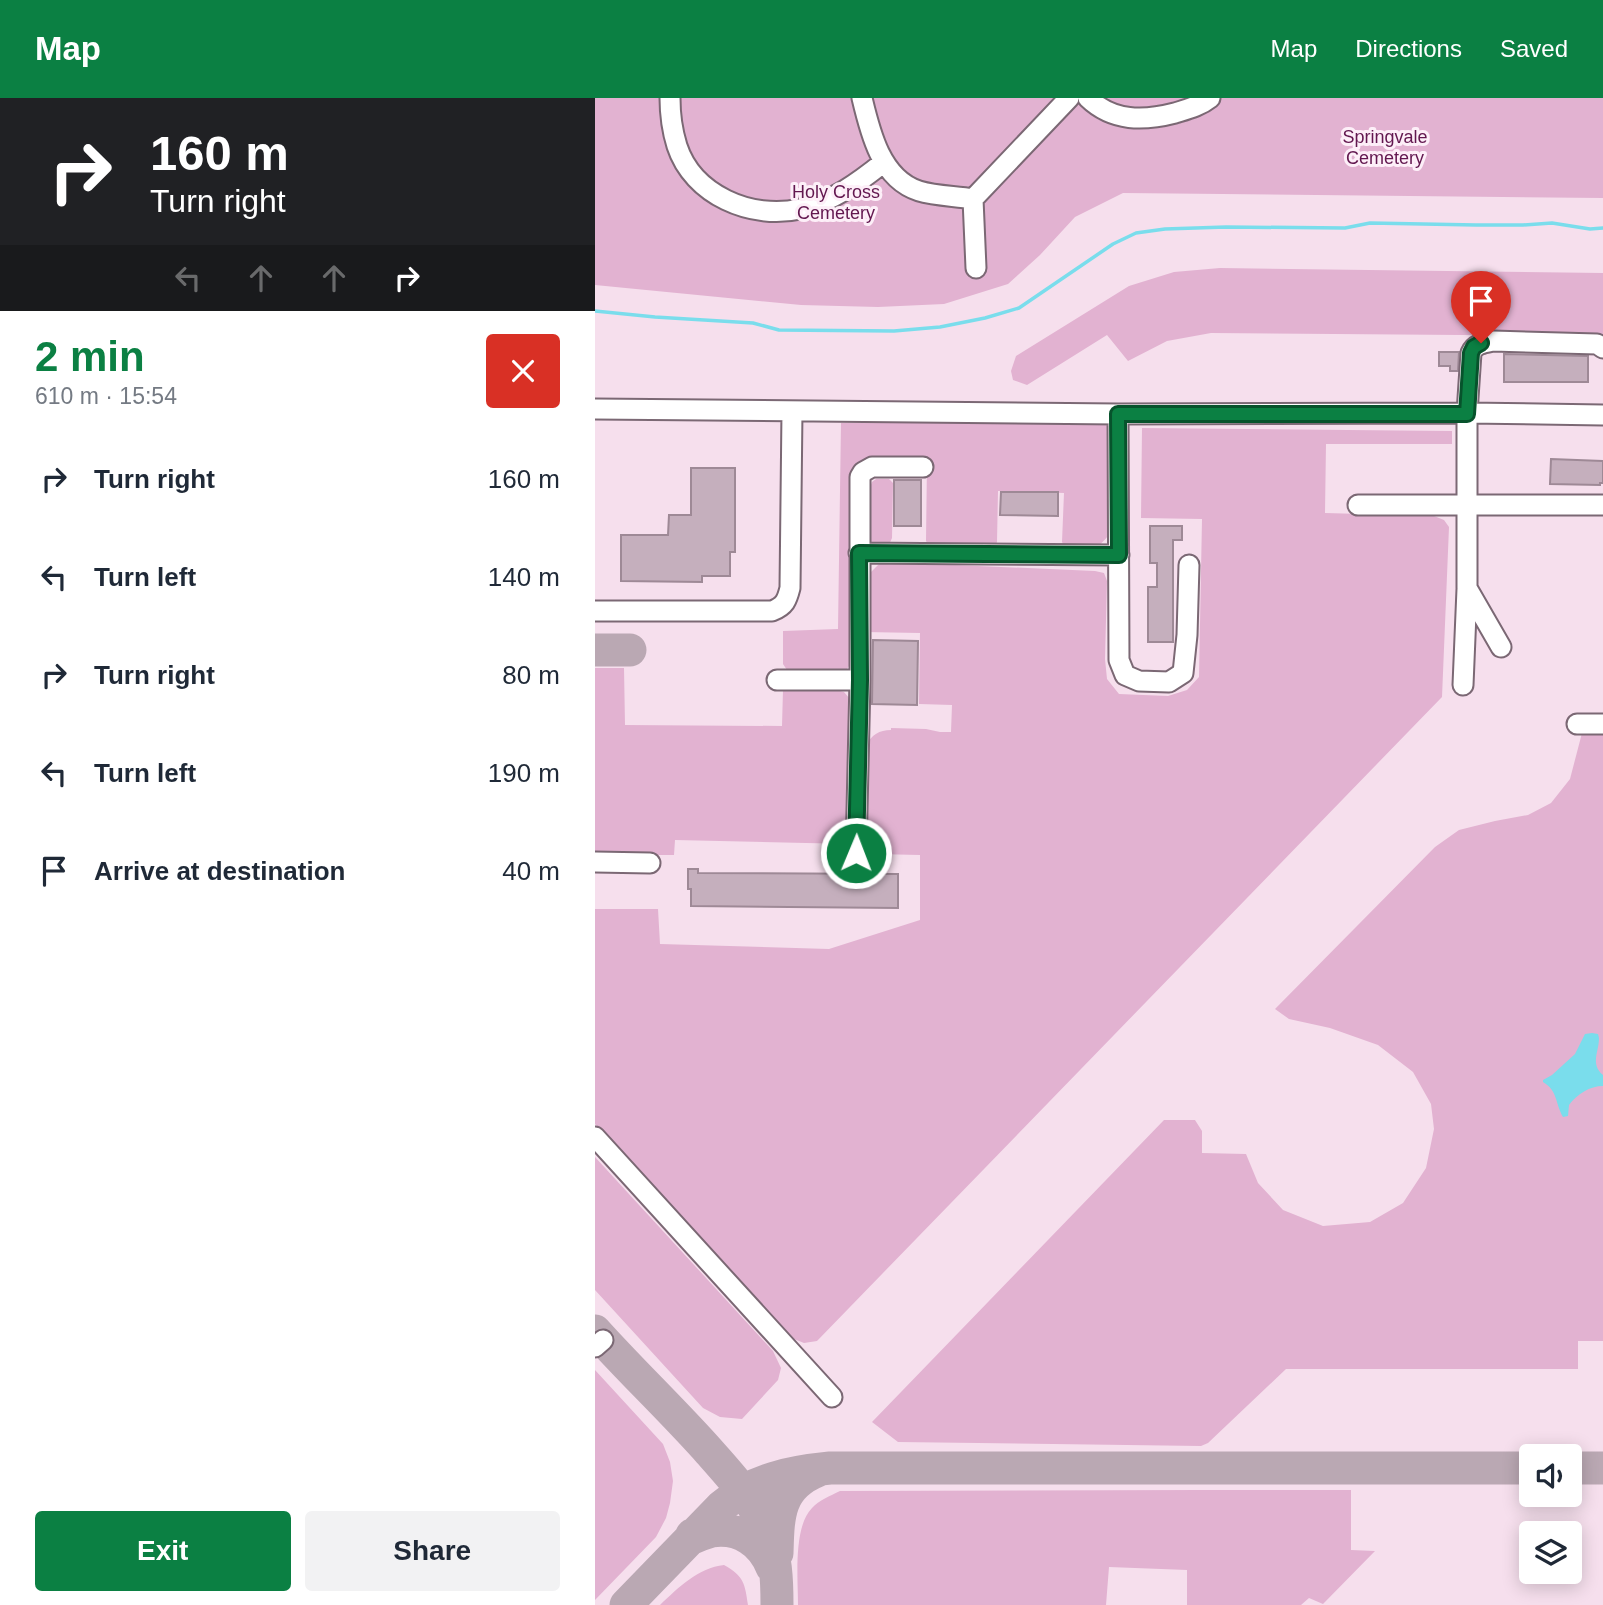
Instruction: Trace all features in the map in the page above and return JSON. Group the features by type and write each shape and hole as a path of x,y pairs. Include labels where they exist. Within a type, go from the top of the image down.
{"lane":[{"path":"670,98 672,129 678,149 687,165 712,193 751,210 776,212 800,209 828,199 858,183 884,162"},
{"path":"862,98 874,144 884,162 902,182 918,190 973,199"},
{"path":"976,268 973,199 1069,98"},
{"path":"1088,98 1108,113 1123,117 1155,118 1188,109 1210,98"},
{"path":"1463,685 1467,588 1467,414 1471,353 1474,347 1481,343 1493,341 1597,344 1603,348"},
{"path":"595,410 1603,415"},
{"path":"595,611 772,611 781,608 787,601 790,588 792,411"},
{"path":"1118,414 1119,660 1125,675 1139,681 1169,682 1184,673 1189,565"},
{"path":"856,853 860,680 860,484 863,472 872,467 923,467"},
{"path":"1358,505 1603,505"},
{"path":"859,553 1119,555"},
{"path":"1467,588 1501,647"},
{"path":"777,680 860,680"},
{"path":"1577,724 1603,724"},
{"path":"595,862 650,863"},
{"path":"595,1137 832,1397"}],"green space":[{"name":"Holy Cross Cemetery","path":"595,98 1603,98 1603,198 1123,193 1075,217 1040,255 1008,284 944,304 878,307 801,305 595,285"},
{"path":"1220,268 1603,273 1603,336 1211,333 1167,341 1128,361 1107,335 1027,385 1013,380 1011,371 1016,356 1129,286 1174,272"},
{"path":"1101,421 1109,424 1109,535 1099,545 1090,549 1066,548 1062,542 1064,493 998,491 995,547 930,547 926,541 927,462 861,466 851,663 842,673 794,673 787,670 783,664 783,631 838,629 841,423"},
{"path":"1142,428 1452,431 1452,444 1326,444 1325,513 1434,516 1444,520 1449,527 1442,697 817,1341 804,1343 789,1337 595,1124 595,909 658,909 660,944 829,949 920,920 920,855 875,854 865,849 866,745 876,734 891,728 951,732 952,705 919,704 920,633 864,632 869,574 879,564 885,562 1104,573 1107,581 1107,679 1119,694 1168,696 1187,690 1199,677 1202,519 1141,518"},
{"path":"876,479 889,479 893,483 892,538 888,547 872,547 869,539 870,487"},
{"path":"595,668 624,668 625,725 782,726 783,690 844,692 850,699 850,844 675,840 674,855 595,855"},
{"path":"1582,733 1603,734 1603,1341 1578,1341 1578,1369 1286,1369 1208,1443 1201,1446 898,1442 872,1422 1164,1120 1195,1120 1202,1131 1202,1153 1246,1154 1258,1183 1283,1210 1323,1226 1370,1222 1403,1203 1426,1168 1434,1129 1431,1104 1413,1072 1378,1045 1330,1028 1289,1019 1275,1009 1435,847 1459,830 1528,815 1551,803 1570,779"},
{"path":"595,1157 773,1351 781,1368 778,1380 742,1419 720,1417 703,1408 595,1290"},
{"path":"595,1370 663,1444 673,1481 666,1518 656,1537 595,1600"},
{"path":"1351,1490 1351,1550 1375,1551 1323,1604 1309,1598 1301,1605 1187,1605 1187,1570 1109,1567 1106,1605 798,1605 799,1540 806,1517 815,1505 840,1491"},
{"path":"724,1565 742,1581 748,1605 660,1605 697,1574"}],"water":[{"path":"1585,1034 1598,1034 1599,1038 1596,1062 1603,1075 1603,1086 1593,1087 1580,1094 1569,1105 1568,1116 1563,1117 1554,1093 1543,1080 1575,1054"}],"building":[{"path":"1439,352 1459,352 1458,371 1450,371 1450,366 1439,366"},
{"path":"1504,354 1588,356 1588,382 1504,382"},
{"path":"1551,459 1603,461 1603,483 1550,484"},
{"path":"691,468 735,468 735,552 730,552 730,576 702,576 702,582 621,581 621,535 668,535 669,515 691,515"},
{"path":"894,480 921,480 921,526 894,526"},
{"path":"1001,492 1058,492 1058,516 1000,515"},
{"path":"1150,526 1182,526 1182,540 1173,540 1173,642 1148,642 1148,587 1157,587 1157,563 1150,563"},
{"path":"873,640 918,641 917,705 872,704"},
{"path":"688,869 698,869 698,873 898,874 898,908 691,906"}],"waterway":[{"path":"595,311 753,323 779,330 894,331 940,327 1019,308 1113,244 1136,233 1226,227 1345,228 1370,223 1552,223 1590,229 1603,228"}],"taxiway":[{"path":"595,650 630,650"},
{"path":"595,1331 732,1477 761,1519 774,1558 777,1605"},
{"path":"626,1605 722,1506 760,1483 801,1472 830,1468 1519,1468"},
{"path":"1582,1468 1603,1468"},
{"path":"777,1553 780,1515 787,1494 794,1485 817,1471"},
{"path":"692,1535 690,1539 722,1530 741,1534 762,1550 772,1567"}],"route":[{"path":"856,853 860,680 859,553 1119,555 1118,414 1467,414 1471,353 1474,347 1481,343"}],"park label":[{"name":"Springvale Cemetery","path":"1385,147"}]}
